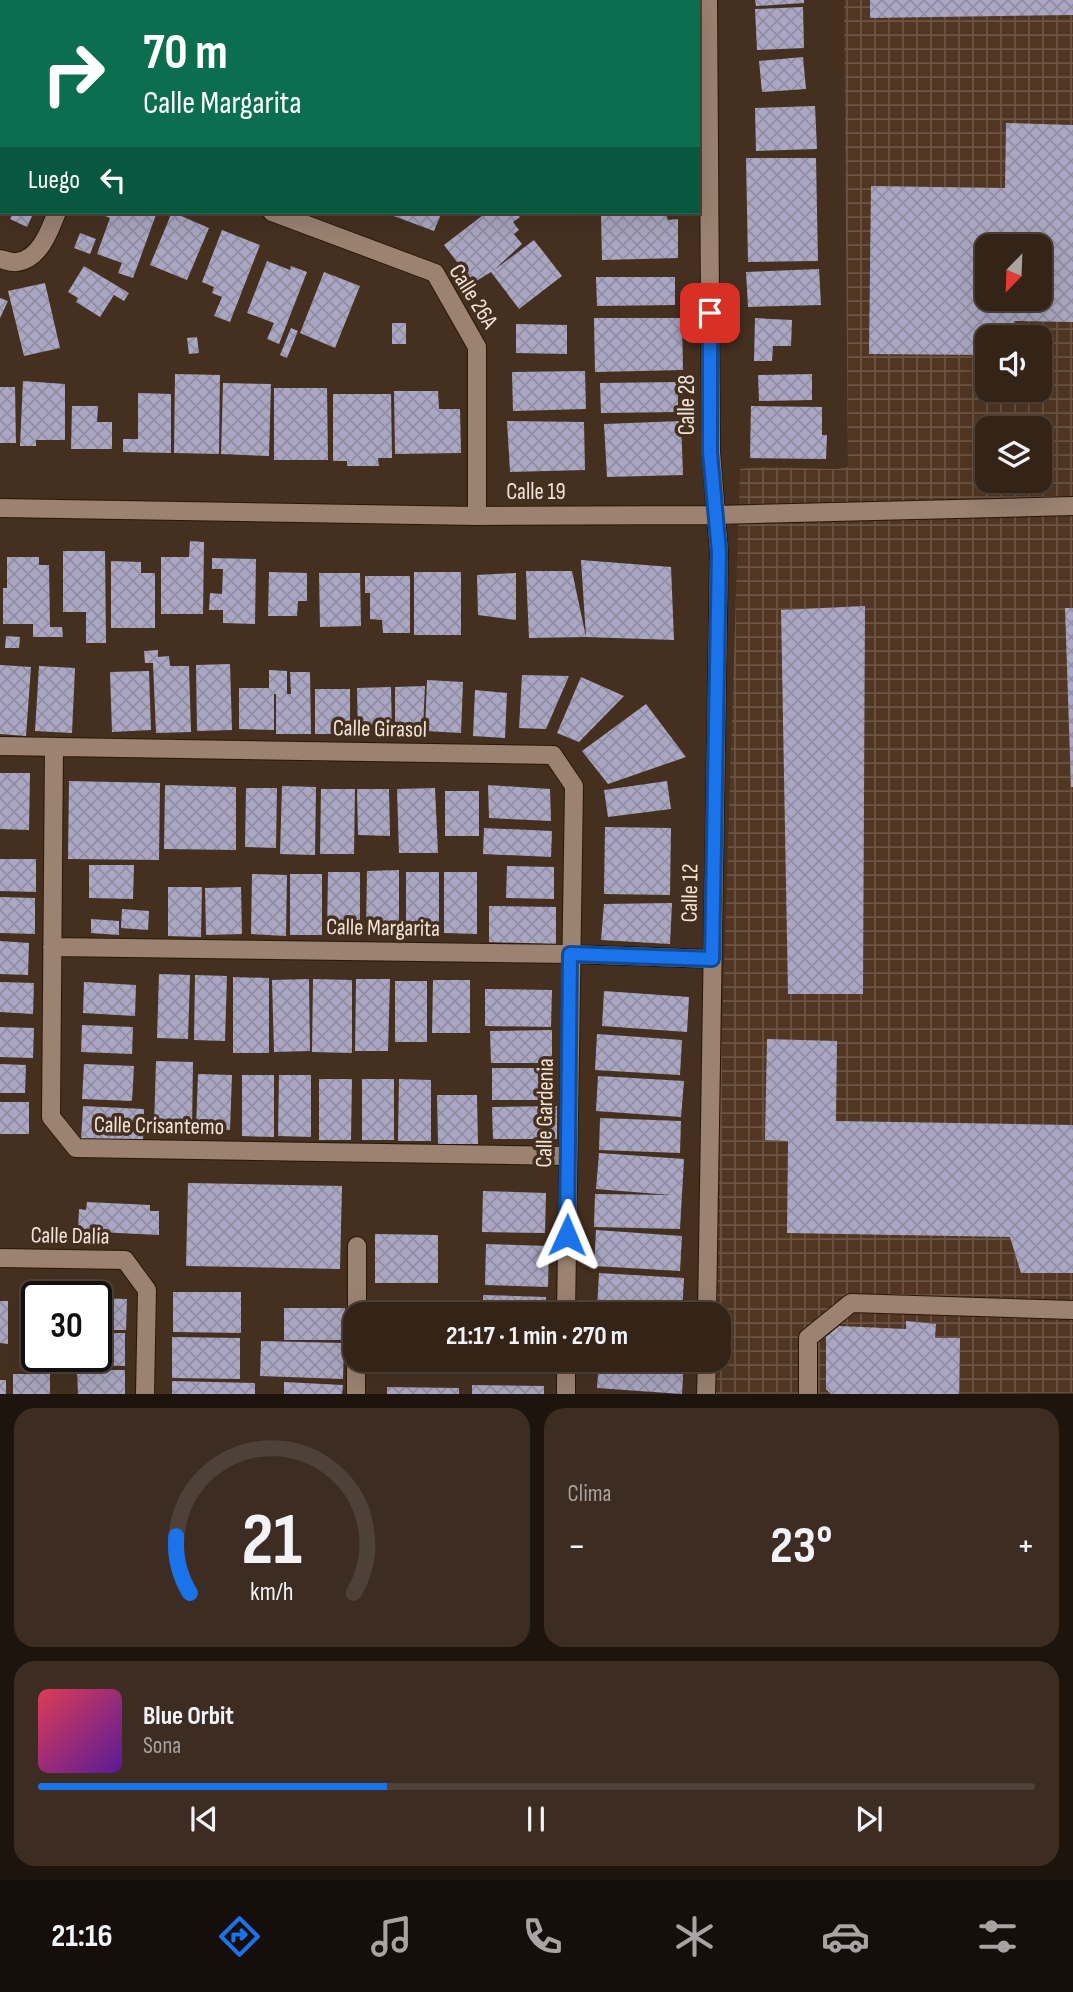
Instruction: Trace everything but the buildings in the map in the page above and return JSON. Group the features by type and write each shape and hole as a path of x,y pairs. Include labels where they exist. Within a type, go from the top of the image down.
{"street":[{"name":"Calle 28","path":"708,0 703,64 710,452 715,515"},
{"path":"0,259 17,262 35,252 47,236 56,214"},
{"name":"Calle 26A","path":"277,214 435,272 477,347 477,516"},
{"name":"Calle 19","path":"0,508 477,516 715,515 1073,506"},
{"name":"Calle 12","path":"707,1302 719,552 715,515"},
{"name":"Calle Girasol","path":"0,746 553,755 574,786 570,954"},
{"name":"Calle Crisantemo","path":"54,747 51,1117 76,1148 568,1156"},
{"name":"Calle Margarita","path":"52,947 570,954 712,959"},
{"name":"Calle Gardenia","path":"566,1302 570,954"},
{"path":"357,1246 357,1302"},
{"name":"Calle Dalia","path":"0,1258 125,1260 147,1290 145,1394"},
{"path":"808,1394 808,1338 851,1303 1073,1310"},
{"path":"356,1372 356,1394"},
{"path":"566,1372 566,1394"},
{"path":"706,1394 707,1372"}],"shaded area":[{"path":"844,0 1073,0 1073,1393 710,1394 711,1372 731,1372 731,1302 713,1302 740,469 848,467"}],"route":[{"path":"567,1235 570,954 712,959 719,552 710,452 710,313"}]}
